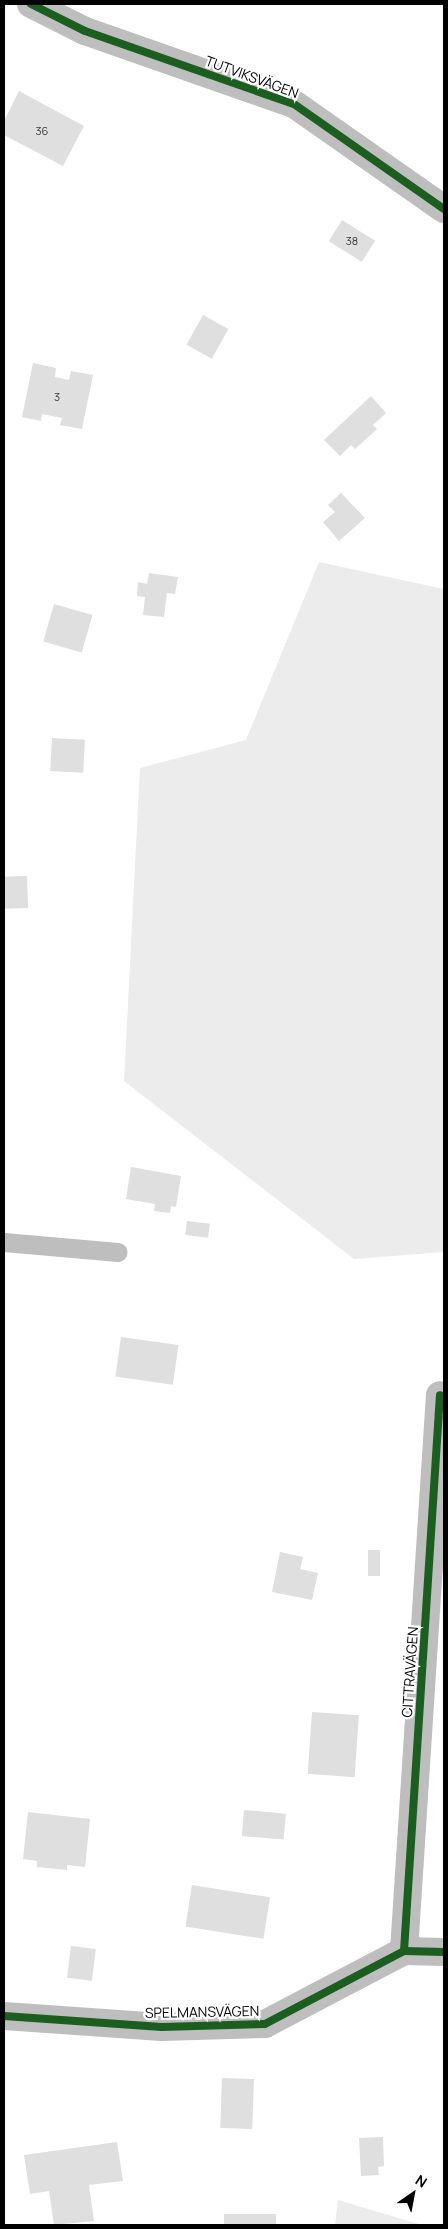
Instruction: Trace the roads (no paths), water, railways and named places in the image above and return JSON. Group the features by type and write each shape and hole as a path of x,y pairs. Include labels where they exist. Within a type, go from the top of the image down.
{"street":[{"name":"TUTVIKSVÄGEN","path":"31,4 86,31 294,104 444,209"},
{"name":"CITTRAVÄGEN","path":"404,1952 440,1395"},
{"name":"SPELMANSVÄGEN","path":"4,2016 162,2027 265,2024 404,1952 444,1952"}],"lane":[{"path":"4,1242 118,1252"}]}
